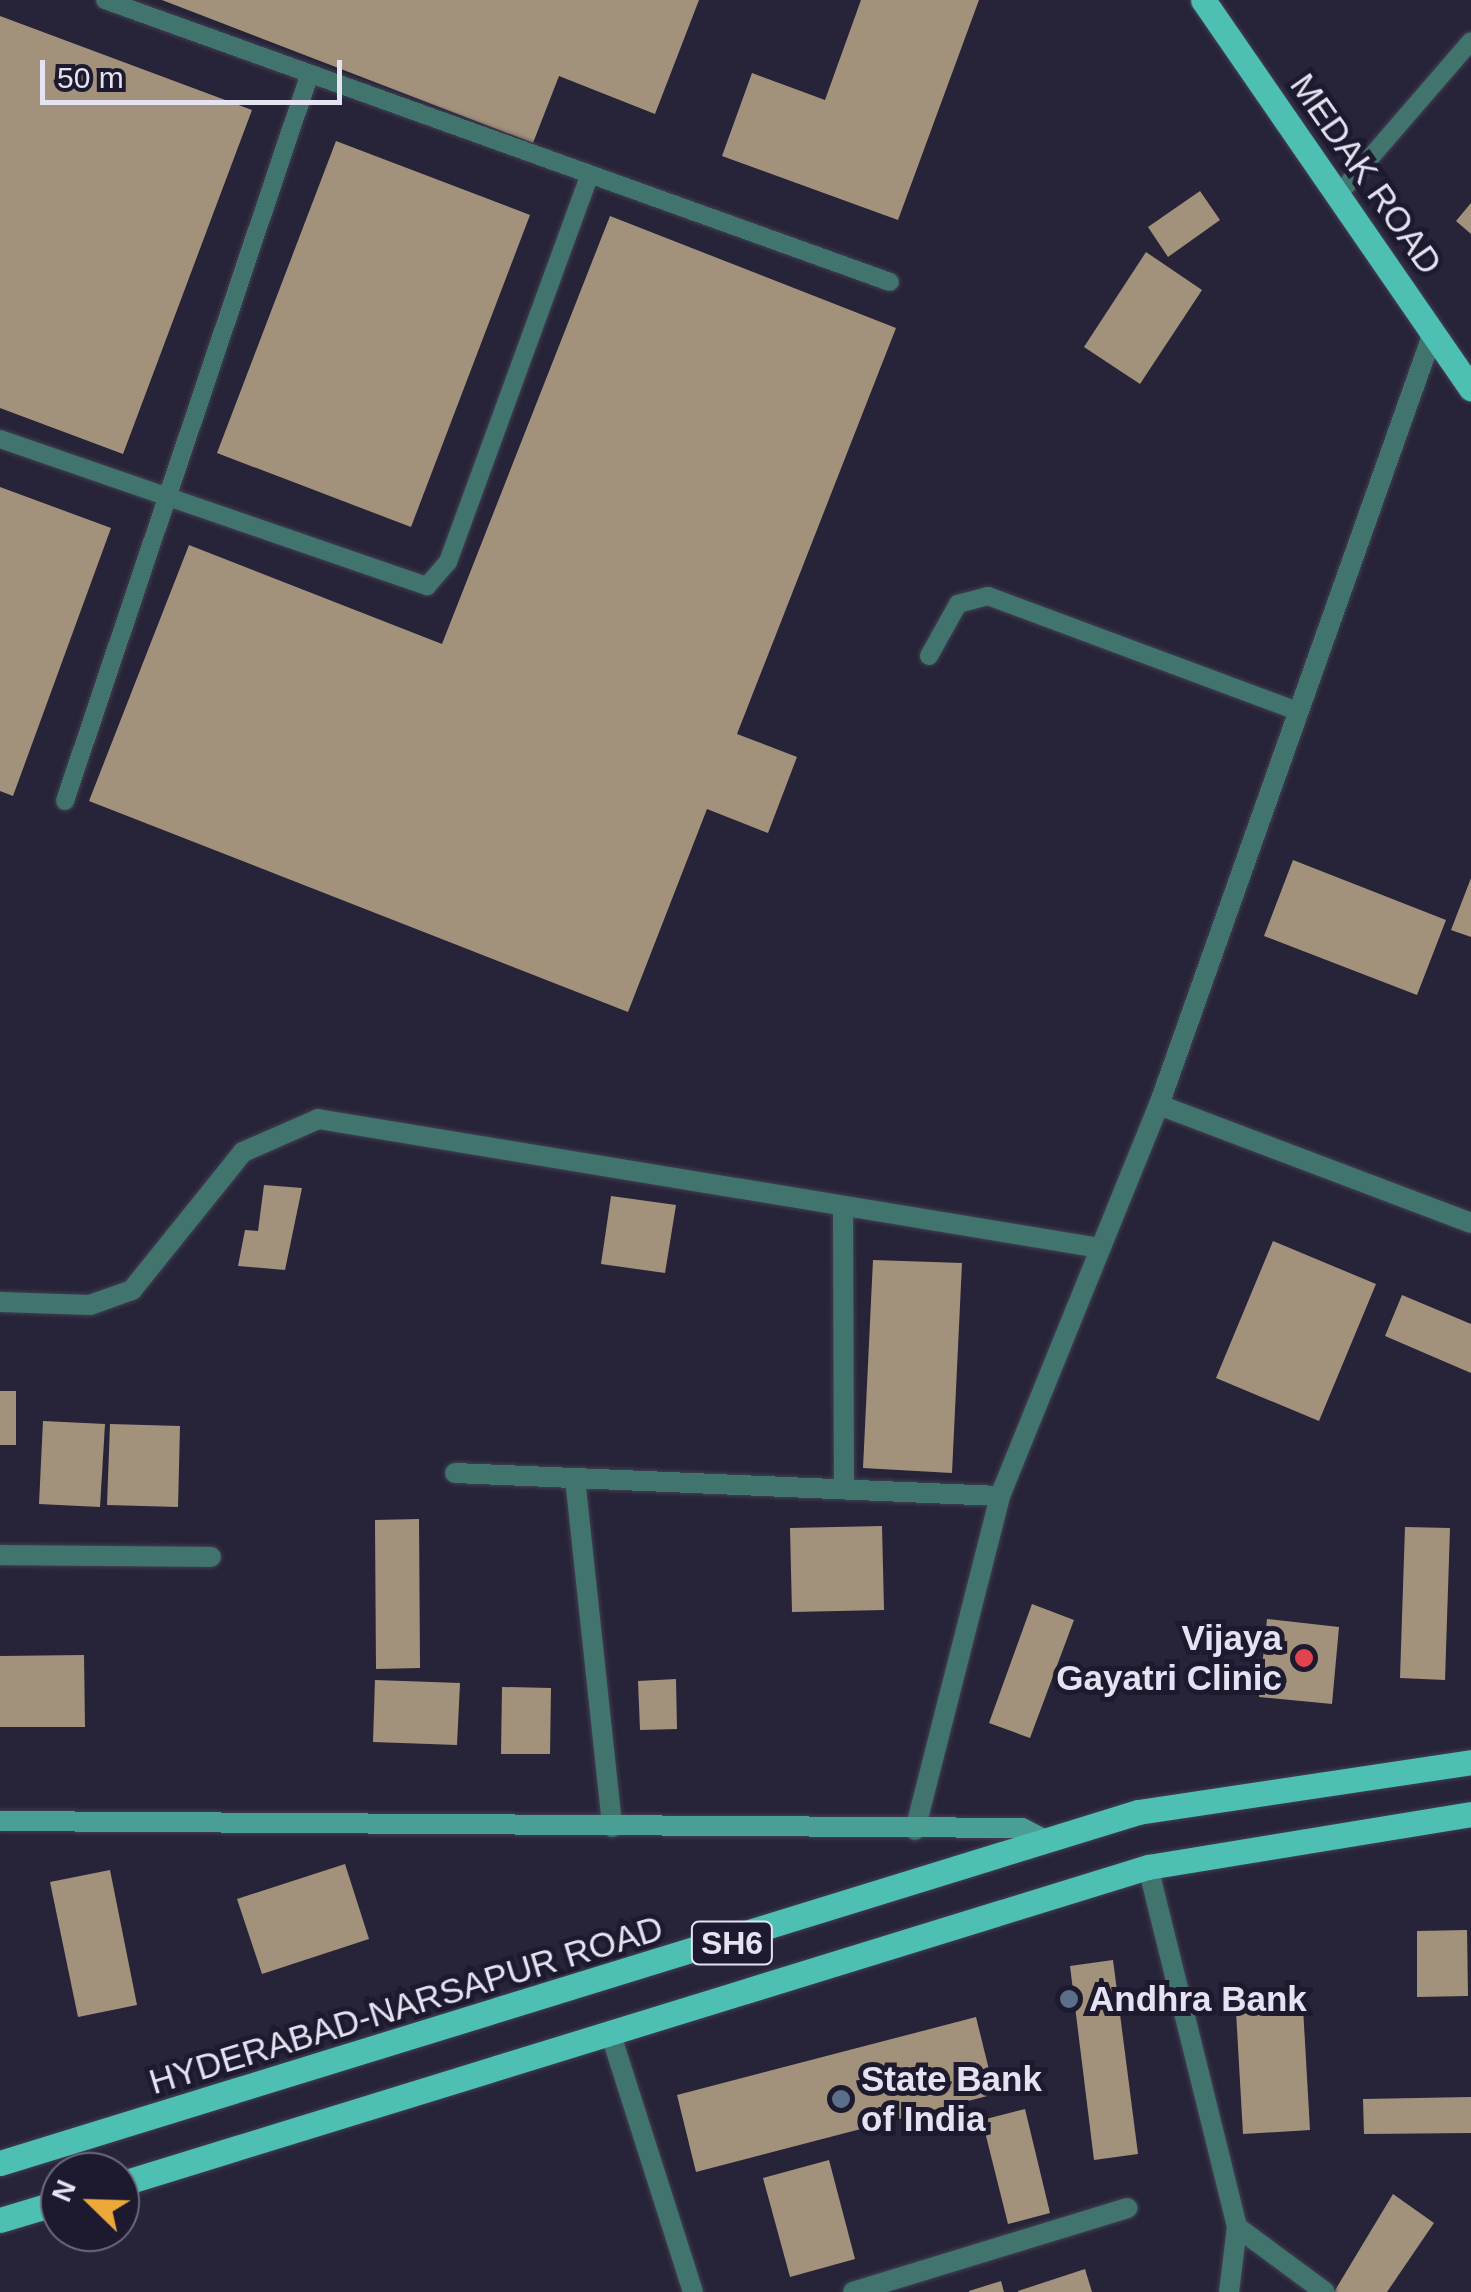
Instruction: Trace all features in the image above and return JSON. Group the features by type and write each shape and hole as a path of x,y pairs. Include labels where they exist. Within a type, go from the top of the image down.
{"main road":[{"name":"MEDAK ROAD","path":"1202,0 1471,389"},
{"name":"HYDERABAD-NARSAPUR ROAD","path":"0,2163 1156,1808 1471,1762"},
{"name":"SH6","path":"140,2178 1148,1867 1471,1814"},
{"path":"0,2220 40,2208"}],"street":[{"path":"915,1830 1000,1496 1160,1105 1294,710 1434,332"},
{"path":"1160,1105 1471,1223"},
{"path":"0,1302 90,1305 132,1290 243,1152 318,1119 1100,1248"},
{"path":"844,1206 844,1489"},
{"path":"455,1473 1000,1496"},
{"path":"575,1478 612,1827"},
{"path":"0,1555 211,1557"},
{"path":"0,1821 1022,1828 1049,1842"},
{"path":"1148,1867 1238,2227 1230,2292"},
{"path":"612,2034 694,2292"},
{"path":"853,2292 1127,2208"},
{"path":"1238,2227 1325,2292"}],"lane":[{"path":"106,0 308,76 890,282"},
{"path":"1338,195 1471,41"},
{"path":"65,801 308,76"},
{"path":"0,439 409,585 438,579 590,174"},
{"path":"929,656 958,604 988,596 1294,710"}],"building":[{"path":"162,0 699,0 655,114 559,76 533,143"},
{"path":"861,0 979,0 898,220 722,156 752,73 825,100"},
{"path":"0,16 252,110 123,454 0,408"},
{"path":"336,141 530,215 411,527 217,453"},
{"path":"1200,191 1220,220 1168,257 1148,227"},
{"path":"1471,203 1471,234 1456,221"},
{"path":"610,216 896,328 737,734 797,757 768,833 707,809 628,1012 89,801 189,545 442,644"},
{"path":"1146,252 1202,290 1140,384 1084,347"},
{"path":"0,487 111,528 13,796 0,791"},
{"path":"1293,860 1446,920 1417,995 1264,936"},
{"path":"1471,878 1471,937 1451,930"},
{"path":"264,1185 302,1188 285,1270 238,1266 245,1230 258,1231"},
{"path":"611,1196 676,1205 665,1273 601,1264"},
{"path":"1273,1241 1376,1284 1319,1421 1216,1378"},
{"path":"873,1260 962,1263 952,1473 863,1468"},
{"path":"1402,1295 1471,1324 1471,1373 1385,1336"},
{"path":"0,1391 16,1391 16,1445 0,1445"},
{"path":"43,1421 105,1424 100,1507 39,1504"},
{"path":"110,1424 180,1426 178,1507 107,1505"},
{"path":"419,1519 420,1668 376,1669 375,1520"},
{"path":"882,1526 884,1610 792,1612 790,1528"},
{"path":"1405,1527 1450,1528 1445,1680 1400,1678"},
{"path":"1032,1604 1074,1620 1030,1738 989,1723"},
{"path":"1267,1619 1339,1627 1332,1704 1259,1697"},
{"path":"84,1655 85,1727 0,1727 0,1656"},
{"path":"676,1679 677,1729 640,1730 638,1681"},
{"path":"375,1680 460,1683 457,1745 373,1742"},
{"path":"502,1687 551,1688 550,1754 501,1754"},
{"path":"345,1864 369,1939 262,1974 237,1899"},
{"path":"110,1870 137,2005 78,2017 50,1882"},
{"path":"1467,1930 1468,1996 1417,1997 1417,1931"},
{"path":"1113,1960 1138,2154 1094,2160 1070,1966"},
{"path":"1302,1990 1310,2130 1243,2134 1235,1994"},
{"path":"976,2017 995,2094 696,2172 677,2095"},
{"path":"1471,2097 1471,2133 1364,2134 1363,2099"},
{"path":"1025,2109 1050,2213 1008,2224 982,2120"},
{"path":"829,2160 855,2259 790,2277 763,2178"},
{"path":"1393,2194 1434,2223 1387,2292 1334,2292"},
{"path":"1085,2269 1092,2292 1018,2292 1018,2291"},
{"path":"1001,2281 1004,2292 969,2292 969,2291"}],"place":[{"name":"Vijaya Gayatri Clinic","path":"1304,1658"},
{"name":"Andhra Bank","path":"1069,1999"},
{"name":"State Bank of India","path":"841,2099"}]}
